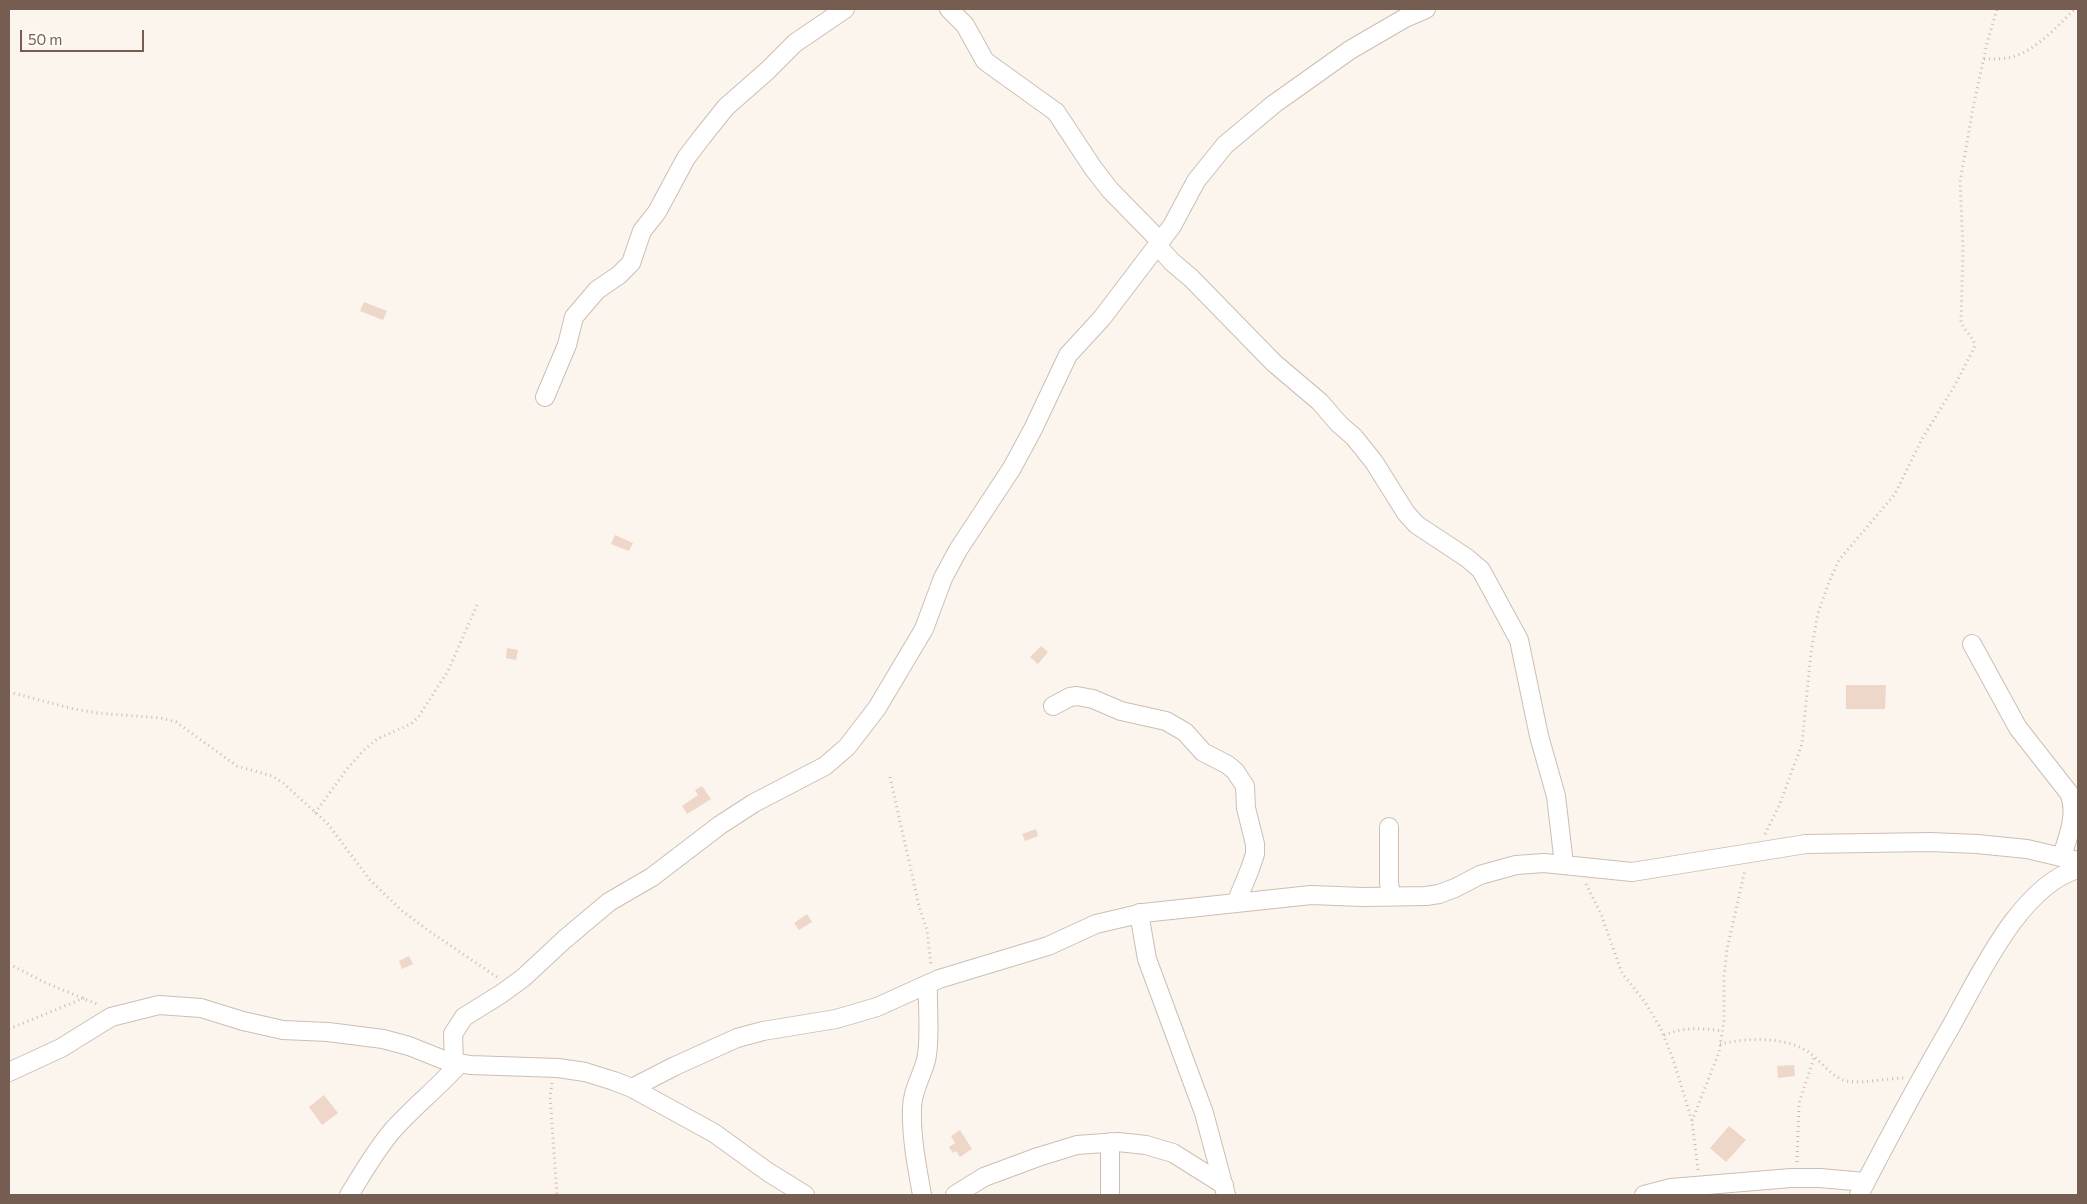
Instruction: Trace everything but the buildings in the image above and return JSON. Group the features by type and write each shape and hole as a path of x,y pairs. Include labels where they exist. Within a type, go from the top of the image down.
{"street":[{"path":"949,9 965,25 985,60 1056,112 1110,190 1158,243 1172,262 1191,278 1274,363 1320,402 1339,424 1354,437 1374,462 1406,513 1417,525 1468,558 1481,570 1519,640 1539,736 1556,796 1571,865"},
{"path":"457,1062 452,1043 456,1027 464,1017 512,986 609,902 652,877 720,825 754,803 825,766 847,747 877,708 920,636 943,578 958,550 1012,468 1068,355 1102,318 1172,226 1196,181 1225,145 1274,104 1350,50 1406,18 1426,9"},
{"path":"545,397 567,345 574,317 597,290 619,275 631,263 642,231 657,212 686,158 726,108 795,43 838,10"},
{"path":"632,1088 737,1038 763,1031 836,1019 877,1007 930,983 1048,946 1096,924 1139,914 1311,895 1391,897 1439,894 1480,875 1516,865 1544,863 1632,872 1806,844 1930,842 2027,849 2070,859 2072,800 2018,728 1972,644"},
{"path":"1053,706 1070,697 1093,698 1121,711 1166,721 1185,732 1203,752 1228,764 1235,771 1245,786 1246,808 1255,844 1255,854 1236,903"},
{"path":"1389,827 1389,882 1391,897"},
{"path":"1644,1195 1671,1188 1796,1178 1820,1178 1862,1189 1897,1119 1986,962 2007,929 2051,883 2078,869"},
{"path":"1139,914 1147,959 1204,1113 1225,1190"},
{"path":"922,1195 911,1106 914,1092 926,1061 930,983"},
{"path":"9,1072 61,1048 111,1017 120,1014 159,1005 201,1008 243,1022 283,1030 328,1032 383,1039 409,1046 444,1060 558,1068 585,1072 632,1088 714,1132 768,1172 805,1195"},
{"path":"349,1195 376,1152 393,1131 438,1088 457,1062"},
{"path":"955,1195 984,1177 1011,1166 1077,1145 1110,1142 1146,1145 1173,1153 1225,1190"},
{"path":"1110,1142 1110,1195"}],"path":[{"path":"1692,1121 1714,1069 1720,1044 1727,949 1754,852 1779,806 1802,744 1810,652 1818,614 1829,582 1839,560 1895,494 1922,439 1955,385 1975,346 1961,322 1963,247 1960,182 1984,60 1998,9"},
{"path":"1984,60 2012,57 2022,53 2034,46 2075,9"},
{"path":"315,813 347,769 364,750 377,739 411,724 419,716 448,671 478,603"},
{"path":"9,692 82,710 160,718 176,722 201,738 237,766 278,779 327,823 345,844 370,880 401,910 465,957 512,986"},
{"path":"890,777 919,906 927,930 930,983"},
{"path":"1571,865 1601,914 1622,973 1645,1002 1664,1035 1692,1121 1699,1186"},
{"path":"9,964 46,983 120,1014"},
{"path":"9,1030 84,998"},
{"path":"1664,1035 1692,1028 1722,1031"},
{"path":"1720,1044 1739,1040 1782,1042 1807,1051 1832,1073 1846,1081 1922,1077"},
{"path":"1796,1178 1799,1103 1814,1058"},
{"path":"557,1195 550,1088 558,1068"}]}
